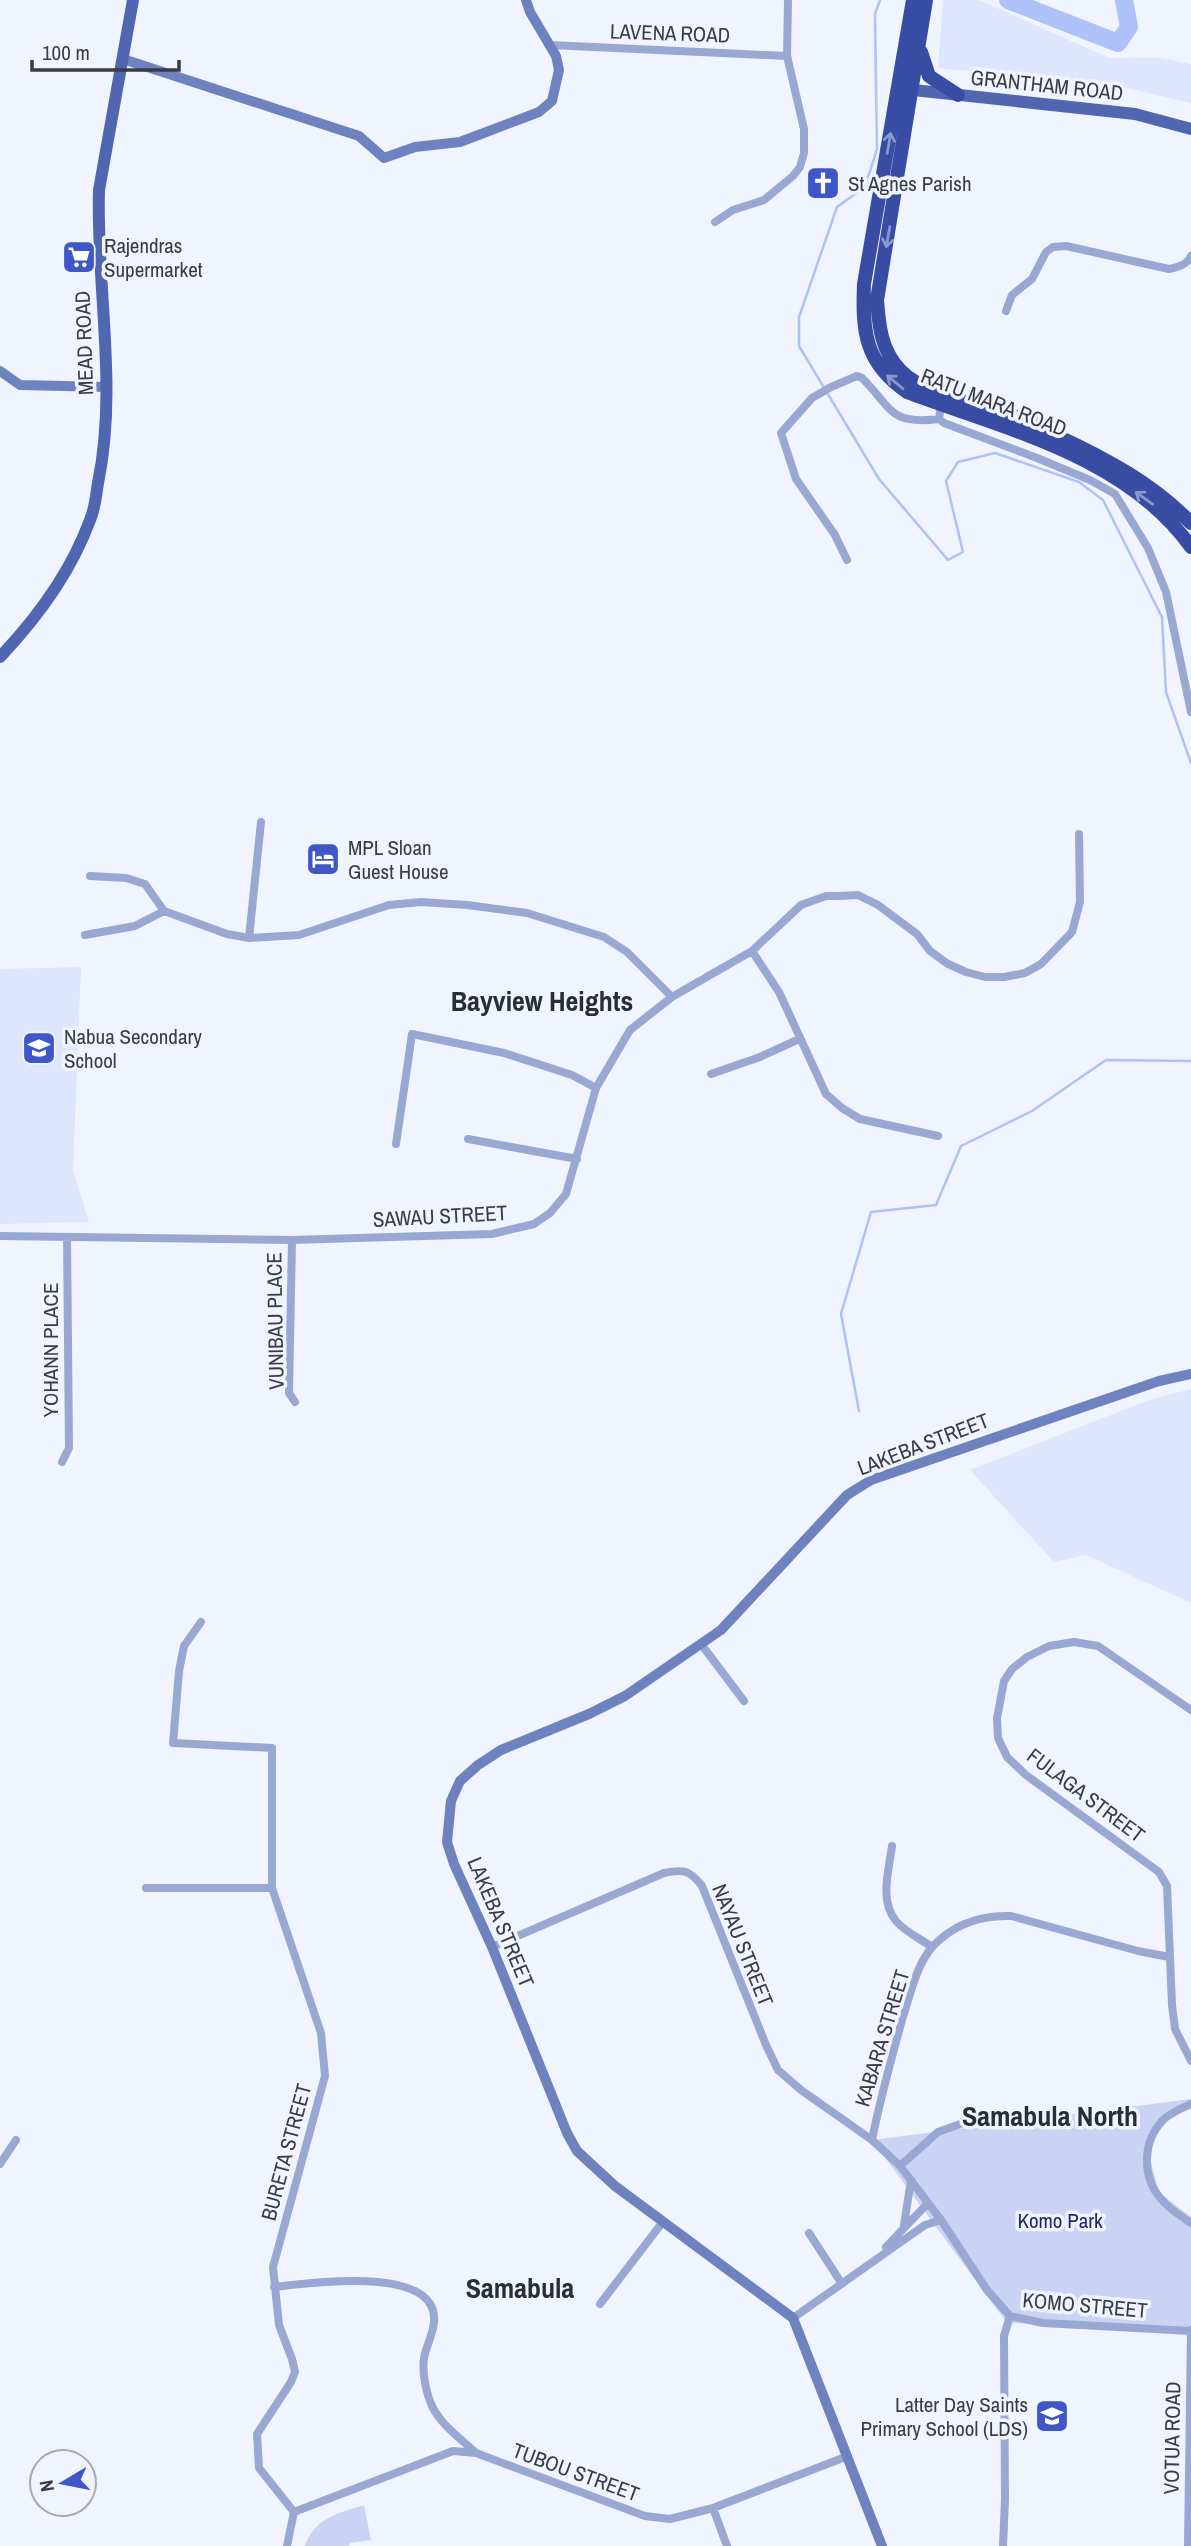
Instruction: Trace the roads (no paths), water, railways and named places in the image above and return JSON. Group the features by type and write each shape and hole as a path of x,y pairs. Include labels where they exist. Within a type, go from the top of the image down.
{"highway":[{"name":"RATU MARA ROAD","path":"913,0 906,89 877,300 884,348 892,360 914,381 1031,422 1105,459 1152,488 1191,523"},
{"name":"RATU MARA ROAD","path":"926,0 919,44 906,89 864,284 866,341 875,360 892,382 940,412 1024,433 1065,451 1120,481 1154,505 1191,547"},
{"path":"919,44 929,76 958,95"}],"main road":[{"name":"MEAD ROAD","path":"0,657 21,636 55,592 92,518 104,454 106,387 98,222 99,190 133,0"},
{"path":"123,59 359,136 384,158 415,147 460,142 539,111 552,101 559,70 556,56 530,12 526,0"},
{"name":"GRANTHAM ROAD","path":"906,89 1135,114 1191,129"},
{"path":"0,371 20,384 106,387"},
{"name":"LAKEBA STREET","path":"793,2318 662,2223 577,2151 567,2133 492,1947 454,1864 447,1842 451,1801 460,1782 478,1765 501,1750 589,1714 625,1696 721,1630 847,1495 871,1480 1148,1384 1191,1374"},
{"path":"793,2318 882,2546"}],"street":[{"path":"715,222 733,209 764,200 800,167 804,153 804,129 788,56 788,0"},
{"name":"LAVENA ROAD","path":"550,46 788,56"},
{"path":"1006,311 1012,295 1031,279 1046,252 1053,247 1066,246 1169,269 1180,267 1191,256"},
{"path":"847,560 835,535 796,479 781,433 812,398 857,376 900,418 920,421 940,412 1115,494 1148,548 1166,592 1191,712"},
{"path":"249,938 261,822"},
{"name":"SAWAU STREET","path":"0,1236 292,1240 492,1234 534,1224 550,1213 566,1194 596,1088 630,1030 671,997 752,951 800,905 826,896 858,895 897,918 948,964 985,977 1025,973 1041,964 1072,932 1080,902 1079,834"},
{"path":"90,876 126,878 145,884 164,911 227,934 249,938 299,936 389,905 421,902 527,913 604,937 627,952 671,997"},
{"path":"85,936 135,926 164,911"},
{"path":"752,951 779,992 825,1094 860,1119 939,1136"},
{"path":"396,1144 412,1034 504,1053 572,1075 596,1088"},
{"path":"711,1074 799,1039"},
{"path":"468,1139 577,1159"},
{"name":"YOHANN PLACE","path":"62,1462 69,1448 67,1237"},
{"name":"VUNIBAU PLACE","path":"292,1240 289,1393 295,1402"},
{"name":"BURETA STREET","path":"201,1622 184,1646 179,1671 173,1743 272,1748 272,1888 321,2033 325,2076 274,2266 279,2326 295,2372 257,2434 258,2468 294,2512"},
{"name":"FULAGA STREET","path":"1191,1710 1098,1646 1074,1642 1049,1646 1027,1657 1012,1669 1004,1681 998,1718 998,1738 1007,1757 1026,1775 1159,1872 1167,1886 1175,2029 1191,2061"},
{"path":"701,1644 744,1701"},
{"path":"892,1846 886,1888 887,1906 896,1922 932,1947"},
{"name":"NAYAU STREET","path":"492,1947 664,1873 680,1870 694,1875 702,1886 765,2045 778,2070 801,2090 872,2140 900,2166 941,2220"},
{"path":"146,1888 272,1888"},
{"name":"KABARA STREET","path":"872,2140 881,2090 916,1976 932,1947 950,1932 990,1915 1011,1916 1138,1951 1169,1956"},
{"path":"1191,2104 1163,2120 1147,2151 1146,2167 1151,2185 1161,2200 1191,2222"},
{"path":"900,2166 938,2132 963,2123"},
{"path":"0,2164 16,2140"},
{"path":"903,2228 911,2180"},
{"path":"883,2253 928,2203"},
{"path":"793,2318 925,2225 941,2220"},
{"name":"KOMO STREET","path":"941,2220 987,2290 1010,2316 1043,2323 1191,2331"},
{"path":"600,2304 662,2223"},
{"path":"809,2233 842,2284"},
{"path":"274,2287 317,2282 370,2282 402,2284 419,2292 430,2302 435,2319 432,2339 424,2358 431,2404 440,2420 476,2453"},
{"path":"1003,2546 1004,2336 1010,2316"},
{"name":"VOTUA ROAD","path":"1188,2546 1191,2331"},
{"name":"TUBOU STREET","path":"294,2512 453,2451 476,2453 645,2516 670,2519 713,2508 848,2456"},
{"path":"713,2508 727,2546"},
{"path":"287,2546 294,2512"}],"waterway":[{"path":"880,0 875,14 877,149 865,187 837,207 799,317 799,346 879,479 948,560 963,552 946,481 958,462 995,453 1079,482 1103,500 1162,617 1166,692 1191,763"},
{"path":"1008,0 1118,43 1129,27 1124,0"},
{"path":"859,1411 841,1314 871,1212 936,1205 961,1146 1032,1111 1106,1060 1191,1061"}],"place":[{"name":"St Agnes Parish","path":"823,183"},
{"name":"Rajendras Supermarket","path":"79,257"},
{"name":"MPL Sloan Guest House","path":"323,859"},
{"name":"Nabua Secondary School","path":"39,1048"},
{"name":"Latter Day Saints Primary School (LDS)","path":"1052,2416"}],"district":[{"name":"Bayview Heights","path":"542,1001"},
{"name":"Samabula North","path":"1050,2116"},
{"name":"Samabula","path":"520,2288"}],"park label":[{"name":"Komo Park","path":"1060,2220"}]}
